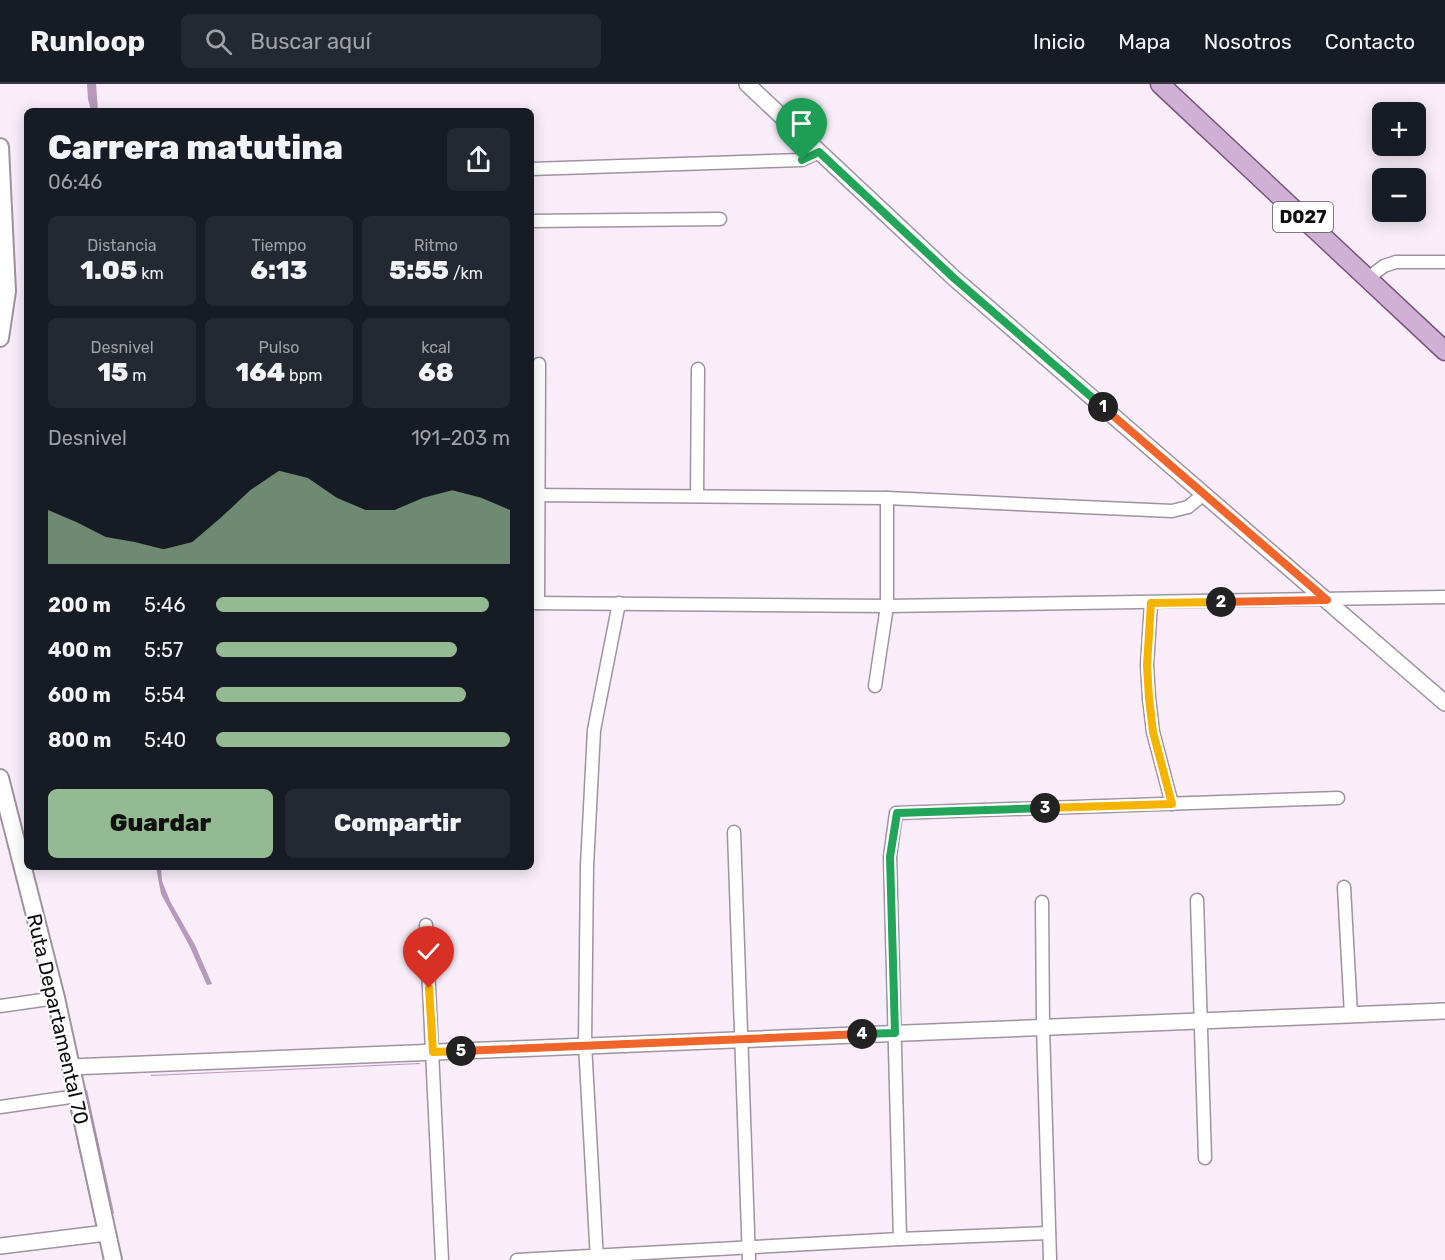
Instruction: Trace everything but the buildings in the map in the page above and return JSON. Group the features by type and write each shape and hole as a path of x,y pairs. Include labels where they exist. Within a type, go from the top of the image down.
{"main road":[{"name":"D027","path":"1160,84 1445,351"},
{"path":"0,147 3,291 0,338"},
{"name":"Ruta Departamental 70","path":"0,778 4,815 56,998 113,1260"}],"street":[{"path":"747,84 955,279 1445,703"},
{"path":"534,169 802,160 819,152"},
{"path":"534,221 720,219"},
{"path":"1368,278 1384,266 1396,262 1445,262"},
{"path":"539,364 534,495 535,603 887,606 1445,597"},
{"path":"697,496 698,369"},
{"path":"534,495 887,498 1172,511 1188,507 1204,494"},
{"path":"875,686 887,606 887,498"},
{"path":"596,1258 585,1046 587,866 594,730 619,603"},
{"path":"1151,603 1147,665 1149,698 1153,732 1172,804"},
{"path":"900,1239 890,857 897,813 1338,798"},
{"path":"735,832 749,1254"},
{"path":"1344,887 1351,1015"},
{"path":"1197,900 1204,1158"},
{"path":"1042,902 1050,1260"},
{"path":"426,925 442,1260"},
{"path":"0,1006 56,998"},
{"path":"70,1066 1445,1011"},
{"path":"0,1107 76,1096"},
{"path":"0,1246 106,1233"},
{"path":"517,1260 749,1254 900,1239 1049,1233"}],"shaded area":[{"path":"87,84 96,84 98,108 90,108"},
{"path":"157,870 161,870 162,881 170,901 195,945 212,984 207,985 189,945 161,894"},
{"path":"420,1064 151,1076 151,1075"},
{"path":"85,1090 87,1090 113,1214"},
{"path":"70,1100 98,1227 96,1227 68,1101"}],"route":[{"path":"429,988 433,1052 895,1033 890,857 897,813 1172,804 1153,732 1149,698 1147,665 1151,603 1327,600 955,279 819,152 802,160"}]}
